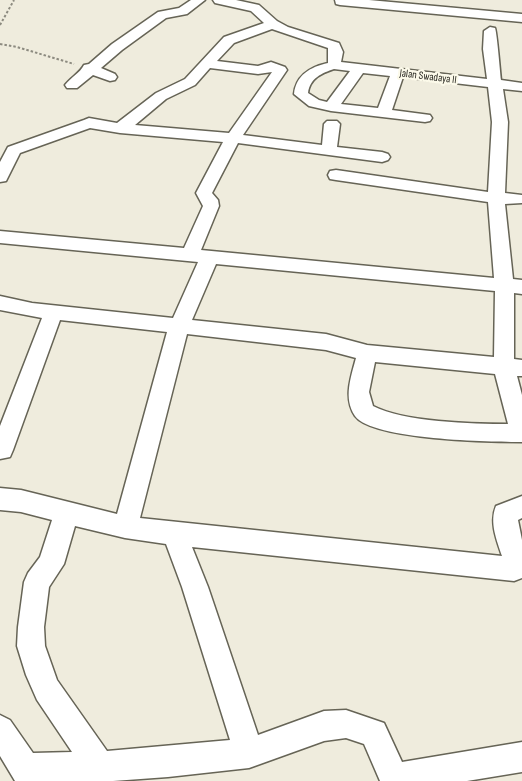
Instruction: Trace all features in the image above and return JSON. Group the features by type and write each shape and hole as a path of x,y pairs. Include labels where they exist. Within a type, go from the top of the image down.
{"street":[{"path":"72,85 89,68 162,15 183,11 199,0"},
{"path":"219,0 260,4 272,24 283,30 334,46 336,52 334,65 319,69 310,74 301,89 301,94 314,103 383,114 425,118"},
{"path":"338,0 522,18"},
{"path":"120,128 138,116 161,96 190,82 229,40 255,32 272,24"},
{"path":"367,353 358,392 364,412 383,422 473,433 522,433 513,368 513,286 496,198 500,122 490,49 490,31"},
{"path":"190,255 210,206 210,200 205,197 204,192 233,138 280,70 271,66 264,70 258,70 208,64"},
{"name":"Jalan Swadaya II","path":"334,65 522,87"},
{"path":"89,68 110,77"},
{"path":"332,107 359,68"},
{"path":"383,114 398,73"},
{"path":"0,177 7,149 84,123 233,138 382,157"},
{"path":"329,150 332,124"},
{"path":"336,176 496,198 518,199"},
{"path":"0,237 513,286"},
{"path":"125,527 180,326 210,257"},
{"path":"0,303 32,310 326,342 367,353 513,368"},
{"path":"2,450 54,312"},
{"path":"0,499 21,501 125,527 175,534 514,569 517,564 508,535 506,514 522,507"},
{"path":"67,512 51,564 37,582 31,627 31,646 47,690 117,771"},
{"path":"175,534 249,753"},
{"path":"0,730 28,774 117,771 249,753 324,726 346,724 374,732 395,780 522,757"}],"path":[{"path":"0,25 14,0"},
{"path":"0,44 17,47 89,68"}]}
